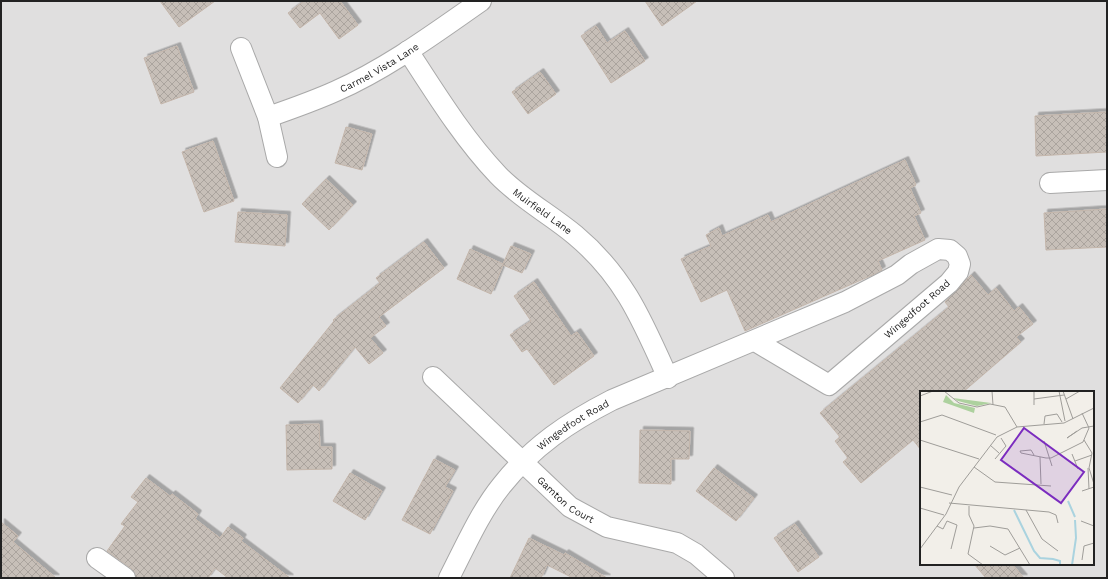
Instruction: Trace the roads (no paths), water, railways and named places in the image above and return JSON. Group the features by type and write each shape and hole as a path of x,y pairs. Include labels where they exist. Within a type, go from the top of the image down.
{"street":[{"name":"Carmel Vista Lane","path":"268,117 336,91 408,51 481,1"},
{"path":"241,48 268,117 277,157"},
{"name":"Muirfield Lane","path":"408,51 478,154 500,177 530,203 574,234 613,272 641,316 668,378"},
{"path":"1050,183 1107,180"},
{"name":"Wingedfoot Road","path":"449,578 482,515 501,486 522,462 549,438 579,417 612,400 668,378 845,302 897,274 911,264 938,249 950,250 957,256 960,264 958,272 949,283 828,386 755,341"},
{"name":"Gamton Court","path":"433,377 559,497 581,514 620,531 677,543 696,554 724,578"},
{"path":"97,558 125,578"}]}
